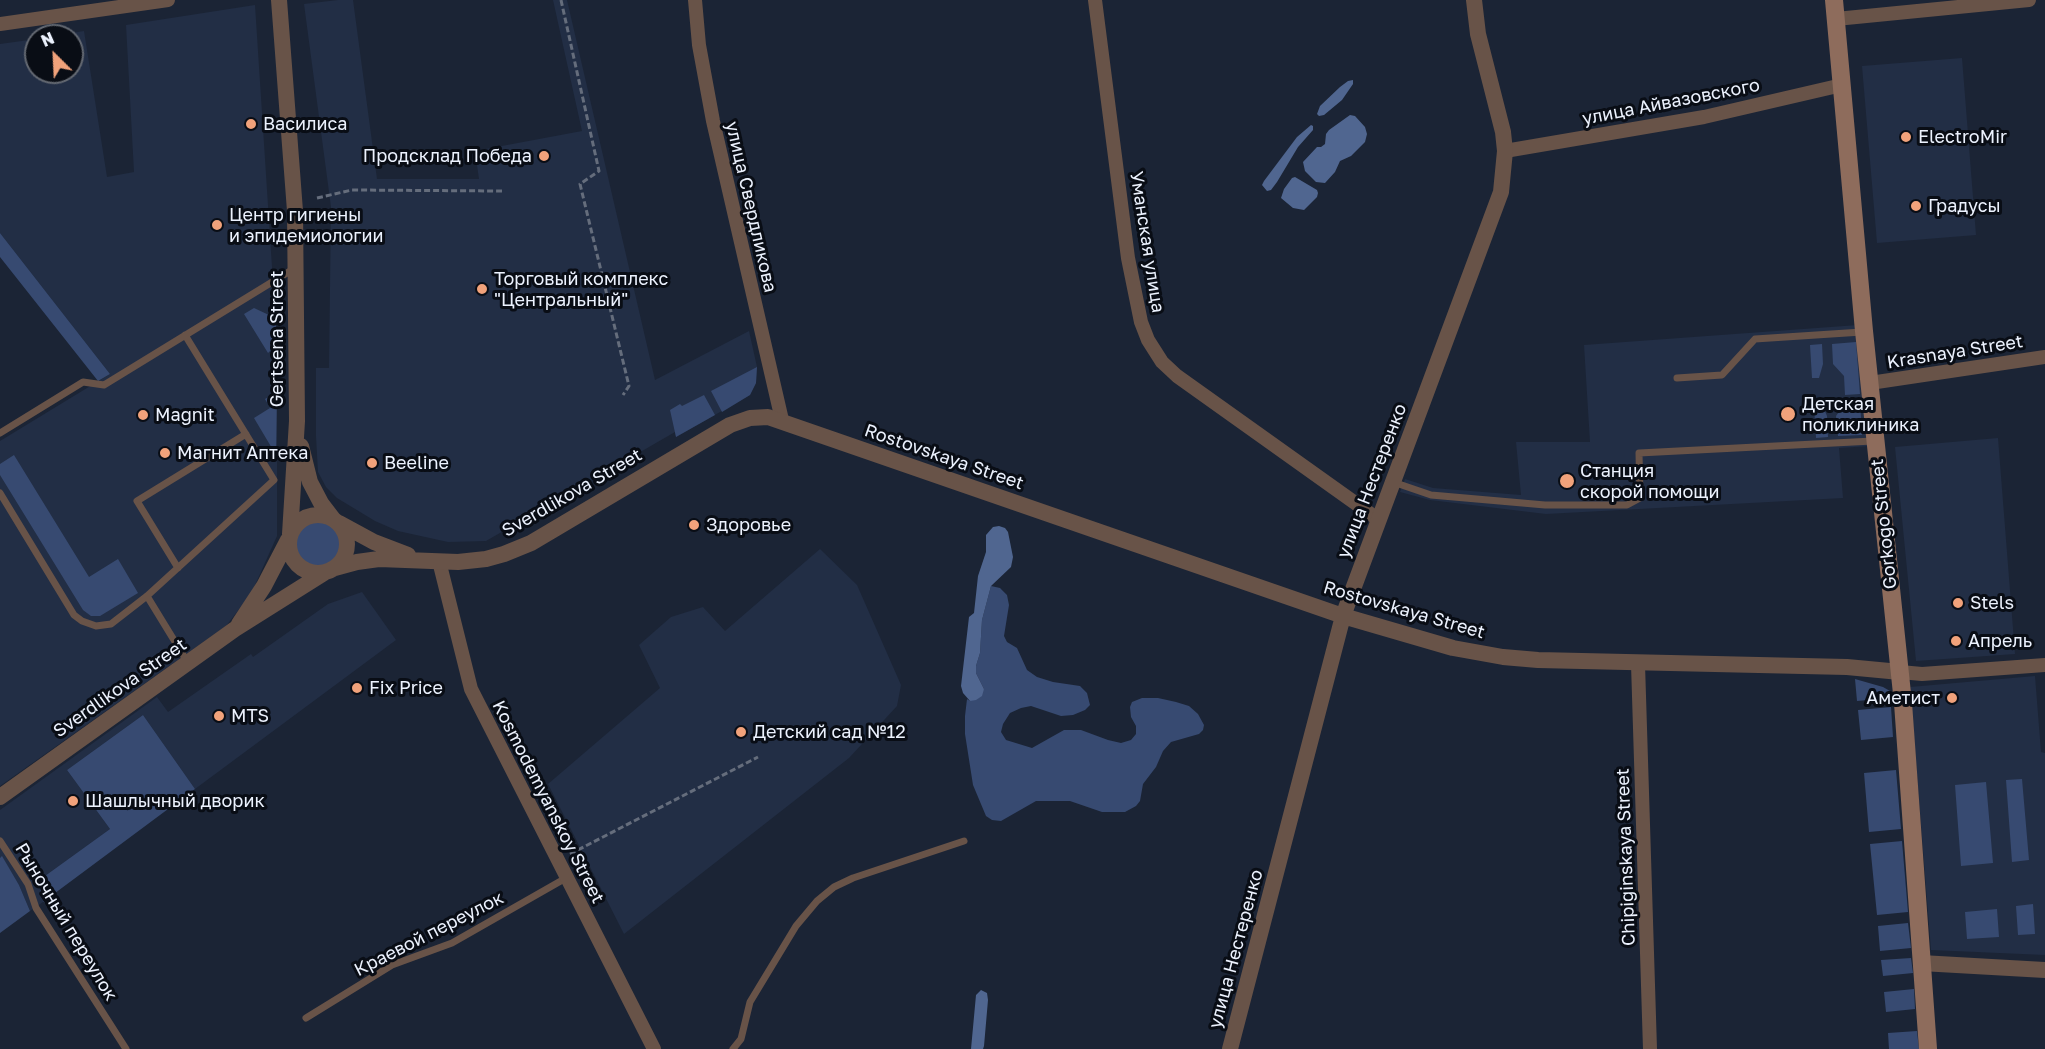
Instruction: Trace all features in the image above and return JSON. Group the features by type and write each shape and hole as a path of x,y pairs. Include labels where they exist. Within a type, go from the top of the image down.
{"main road":[{"name":"Gorkogo Street","path":"1834,0 1869,383 1900,672 1928,1049"}],"street":[{"path":"0,24 168,0"},
{"name":"Gertsena Street","path":"235,629 264,586 290,536 297,421 295,212 279,0"},
{"name":"улица Свердликова","path":"695,0 699,45 713,121 782,420"},
{"name":"Уманская улица","path":"1095,0 1128,258 1141,322 1148,340 1162,362 1177,376 1379,520"},
{"name":"улица Нестеренко","path":"1230,1049 1343,615 1494,213 1504,175 1505,151 1499,115 1478,34 1474,0"},
{"path":"1836,20 2029,0"},
{"name":"улица Айвазовского","path":"1505,151 1704,117 1842,85"},
{"name":"Krasnaya Street","path":"1869,383 2045,357"},
{"name":"Sverdlikova Street","path":"0,797 235,629 329,571 357,562 379,559 431,561 486,559 517,549 730,425 758,417 782,420"},
{"name":"Rostovskaya Street","path":"782,420 1343,615 1475,652 1538,660 1847,668 1922,674 2045,665"},
{"path":"297,421 310,482 321,503 336,521 347,538 347,549 343,560 329,571 307,572 297,566 291,556 290,536 301,520 323,515 336,521 374,542 431,561"},
{"name":"Kosmodemyanskoy Street","path":"431,561 471,689 654,1049"},
{"name":"Chipiginskaya Street","path":"1638,664 1650,1049"},
{"path":"1921,963 2045,970"}],"lane":[{"path":"0,433 83,382 104,385 296,268"},
{"path":"1677,378 1722,375 1755,339 1864,331"},
{"path":"0,493 74,615 82,621 96,626 111,624 147,596 274,480 185,335"},
{"path":"178,568 137,501 246,434"},
{"path":"1393,482 1431,495 1545,505 1627,505 1640,498 1639,453 1875,440"},
{"path":"147,596 188,663"},
{"path":"733,1049 741,1039 750,1002 796,926 817,901 834,887 853,878 964,841"},
{"name":"Рыночный переулок","path":"0,842 28,884 36,908 126,1049"},
{"name":"Краевой переулок","path":"306,1018 392,965 452,944 566,878"}],"path":[{"path":"561,0 599,171 580,184 629,386 623,395"},
{"path":"317,198 352,190 502,191"},
{"path":"557,861 758,757"}],"shaded area":[{"name":"Торговый комплекс \"Центральный\"","path":"353,0 377,179 479,179 475,151 582,131 553,0 567,0 655,380 749,331 757,367 756,383 750,395 676,437 675,432 486,541 448,542 398,531 375,521 337,498 326,487 318,472 316,368 329,368 331,207 304,4"},
{"path":"255,5 277,344 277,536 251,594 226,626 0,786 0,441 110,374 0,233 0,44 24,41 24,84 84,84 84,31 107,177 134,172 126,25"},
{"path":"1962,58 1976,235 1877,243 1862,66"},
{"path":"1353,80 1353,84 1342,100 1324,115 1317,114 1320,106 1340,87"},
{"path":"1350,115 1355,116 1365,127 1367,134 1365,142 1351,156 1340,161 1335,172 1325,183 1316,182 1305,171 1303,162 1317,147 1325,144 1329,130"},
{"path":"1311,125 1313,130 1298,147 1271,190 1267,191 1262,185 1264,181 1297,137"},
{"path":"1295,177 1317,190 1318,193 1304,210 1293,208 1281,198 1284,189"},
{"path":"0,233 110,374 98,381 0,257"},
{"path":"254,308 269,315 276,325 277,344 268,353 244,314"},
{"path":"1858,325 1870,446 1839,448 1843,498 1546,514 1430,500 1400,492 1405,479 1433,488 1521,495 1516,442 1590,442 1584,345"},
{"path":"1856,342 1860,394 1845,395 1844,376 1833,364 1832,344"},
{"path":"1822,344 1823,364 1819,378 1812,378 1810,345"},
{"path":"757,367 756,383 750,395 722,412 711,391"},
{"path":"277,392 276,455 254,418 270,408 265,399"},
{"path":"704,395 715,415 676,437 670,410"},
{"path":"1860,401 1862,435 1838,436 1836,416 1846,402"},
{"path":"1822,404 1827,416 1828,437 1816,438 1814,405"},
{"path":"1998,438 2015,654 1916,661 1895,447"},
{"path":"14,455 89,577 118,559 138,593 100,616 91,616 83,610 0,475 0,464"},
{"path":"318,522 334,528 340,544 334,560 318,566 302,560 296,544 302,528"},
{"path":"999,526 1008,532 1013,557 1011,567 991,586 982,620 980,653 976,666 976,673 984,689 982,696 970,701 963,693 961,686 969,617 974,613 978,576 986,552 986,535 993,527"},
{"name":"Детский сад №12","path":"820,549 857,585 901,685 897,706 849,758 624,934 548,784 660,688 639,645 671,617 703,607 725,631"},
{"path":"991,586 1000,588 1007,595 1009,605 1004,636 1007,642 1017,648 1027,670 1037,677 1053,682 1080,686 1087,693 1090,705 1073,715 1061,716 1031,706 1021,708 1010,713 1003,724 1001,732 1006,740 1032,748 1064,730 1081,730 1121,743 1131,740 1136,734 1136,726 1131,717 1130,707 1132,702 1142,698 1158,698 1176,702 1189,706 1198,714 1204,725 1203,730 1199,734 1171,742 1163,751 1156,767 1143,784 1140,801 1136,806 1125,812 1102,812 1070,801 1036,801 1001,821 992,820 986,816 973,785 965,734 965,716 967,699 970,701 984,689 976,673 976,666 980,653 982,620"},
{"path":"362,592 396,640 195,789 143,715 67,770 110,829 38,881 43,902 30,911 19,885 2,857 0,858 0,810 157,697 168,712 251,654 253,657 328,604"},
{"path":"2035,676 2041,752 2045,753 2045,955 1931,950 1910,687"},
{"path":"1855,679 1883,687 1890,691 1890,698 1857,701"},
{"path":"1891,707 1893,737 1861,740 1858,710"},
{"path":"143,715 195,789 43,902 38,881 110,829 67,770"},
{"path":"1896,770 1901,829 1869,832 1864,773"},
{"path":"2022,779 2029,860 2012,862 2006,780"},
{"path":"1986,782 1993,863 1961,866 1955,785"},
{"path":"1902,841 1908,912 1877,915 1870,844"},
{"path":"2,856 19,885 30,911 0,933 0,858"},
{"path":"2033,904 2035,934 2018,935 2016,906"},
{"path":"1997,909 1999,937 1967,939 1965,912"},
{"path":"1908,923 1911,948 1880,951 1878,926"},
{"path":"1911,958 1913,973 1883,976 1881,960"},
{"path":"1914,989 1915,1009 1886,1012 1884,992"},
{"path":"981,990 987,993 988,1000 984,1046 983,1049 971,1049 976,995"},
{"path":"1917,1031 1919,1049 1889,1049 1888,1033"}],"place":[{"name":"Василиса","path":"251,124"},
{"name":"ElectroMir","path":"1906,137"},
{"name":"Продсклад Победа","path":"544,156"},
{"name":"Градусы","path":"1916,206"},
{"name":"Центр гигиены и эпидемиологии","path":"217,225"},
{"name":"Торговый комплекс \"Центральный\"","path":"482,289"},
{"name":"Детская поликлиника","path":"1788,414"},
{"name":"Magnit","path":"143,415"},
{"name":"Магнит Аптека","path":"165,453"},
{"name":"Beeline","path":"372,463"},
{"name":"Станция скорой помощи","path":"1567,481"},
{"name":"Здоровье","path":"694,525"},
{"name":"Stels","path":"1958,603"},
{"name":"Апрель","path":"1956,641"},
{"name":"Fix Price","path":"357,688"},
{"name":"Аметист","path":"1952,698"},
{"name":"MTS","path":"219,716"},
{"name":"Детский сад №12","path":"741,732"},
{"name":"Шашлычный дворик","path":"73,801"}]}
